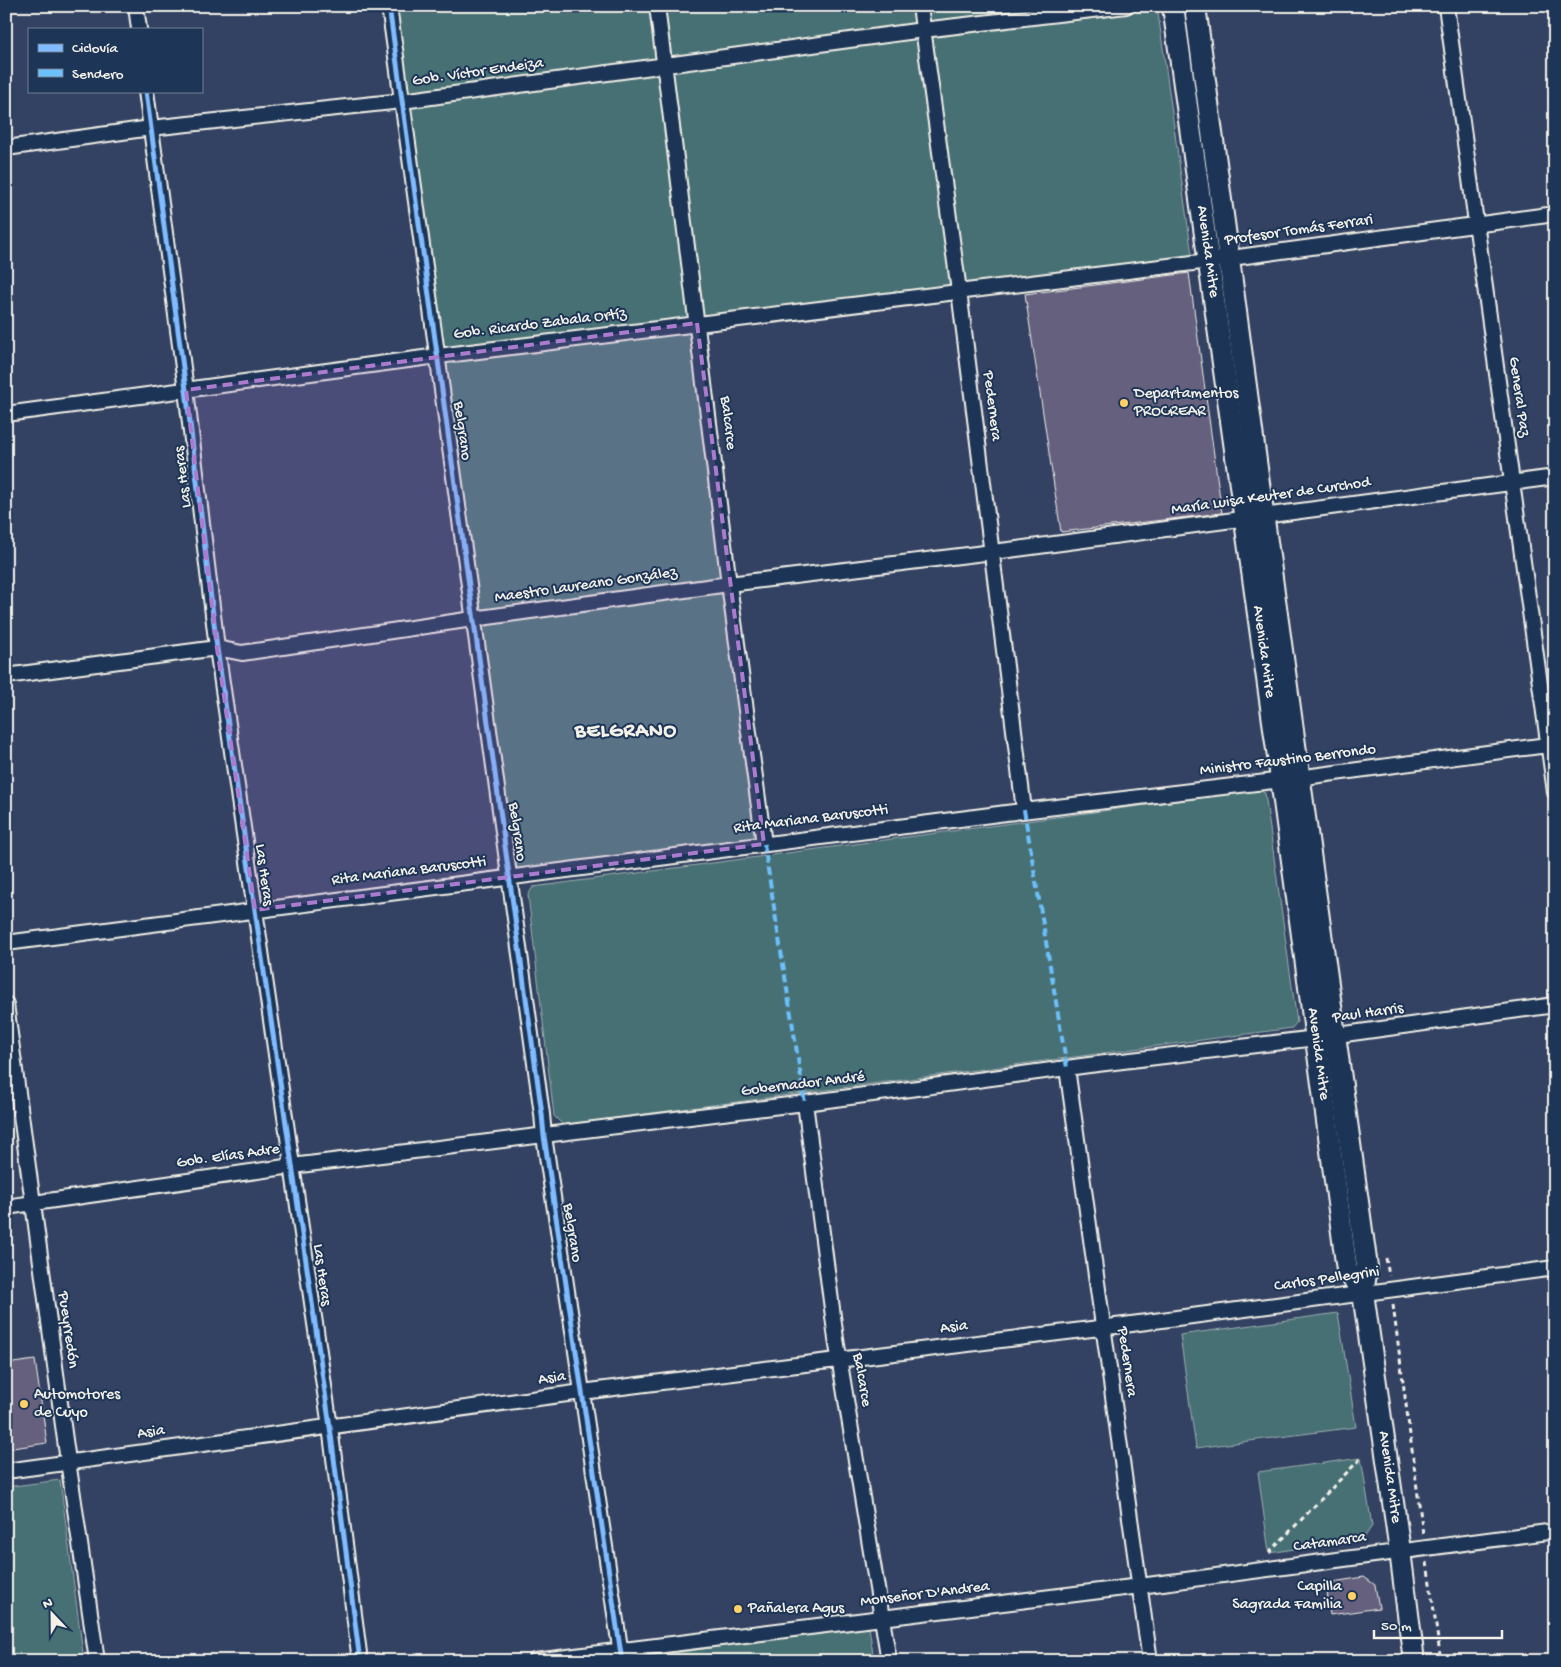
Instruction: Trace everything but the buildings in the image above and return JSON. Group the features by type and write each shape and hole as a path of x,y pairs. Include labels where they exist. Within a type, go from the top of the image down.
{"main road":[{"name":"Avenida Mitre","path":"1173,6 1218,259 1325,1037 1367,1268 1363,1293 1414,1661"},
{"name":"Avenida Mitre","path":"1195,6 1218,259"}],"street":[{"path":"136,6 138,28"},
{"name":"Belgrano","path":"389,6 510,877 544,1136 622,1655"},
{"name":"Balcarce","path":"657,6 764,844"},
{"name":"Pedernera","path":"920,6 959,291 1024,810"},
{"name":"Gob. Víctor Endeiza","path":"6,148 151,128 402,101 923,30 1126,6"},
{"name":"General Paz","path":"1446,6 1475,225 1551,744 1555,792"},
{"name":"Las Heras","path":"146,92 186,390 217,648 330,1428 360,1661"},
{"name":"Profesor Tomás Ferrari","path":"959,291 1555,214"},
{"name":"Gob. Ricardo Zabala Ortíz","path":"6,414 438,356 959,291"},
{"name":"María Luisa Keuter de Curchod","path":"992,552 1555,477"},
{"name":"Maestro Laureano González","path":"6,676 217,648 242,653 730,584 992,552"},
{"name":"Ministro Faustino Berrondo","path":"1024,810 1290,779 1551,744"},
{"name":"Rita Mariana Baruscotti","path":"6,943 1024,810"},
{"name":"Pueyrredón","path":"6,1004 97,1661"},
{"name":"Paul Harris","path":"1066,1068 1325,1037 1555,1005"},
{"name":"Pedernera","path":"1066,1068 1150,1661"},
{"name":"Gobernador André","path":"544,1136 1066,1068"},
{"name":"Balcarce","path":"805,1103 836,1339 889,1661"},
{"name":"Gob. Elías Adre","path":"6,1206 292,1166 544,1136"},
{"name":"Carlos Pellegrini","path":"1103,1328 1555,1268"},
{"name":"Asia","path":"6,1471 582,1392 1103,1328"},
{"name":"Catamarca","path":"1140,1586 1555,1530"},
{"name":"Monseñor D'Andrea","path":"535,1661 622,1655 883,1618 1140,1586"}],"path":[{"path":"1269,1553 1361,1458"}],"highlighted area":[{"path":"697,323 764,844 255,910 217,648 186,390"}],"green space":[{"path":"390,6 1157,6 1193,262 697,323 764,844 510,877"},
{"path":"1259,790 1265,793 1297,1022 1292,1028 563,1125 554,1116 528,895 533,887"},
{"path":"1338,1313 1356,1427 1196,1448 1180,1335"},
{"path":"1361,1458 1372,1526 1364,1538 1269,1553 1258,1472"},
{"path":"60,1480 84,1661 6,1661 6,1487"},
{"path":"869,1627 874,1661 635,1661 635,1658"}],"marked path":[{"path":"1024,810 1067,1068"},
{"path":"764,844 805,1103"}],"cycle path":[{"path":"389,6 544,1136 622,1661"},
{"path":"146,92 186,390 217,648 330,1427 360,1661"}],"place":[{"name":"Departamentos PROCREAR","path":"1124,403"},
{"name":"Automotores de Cuyo","path":"24,1404"},
{"name":"Capilla Sagrada Familia","path":"1352,1596"},
{"name":"Pañalera Agus","path":"738,1609"}],"district":[{"name":"BELGRANO","path":"626,732"}]}
